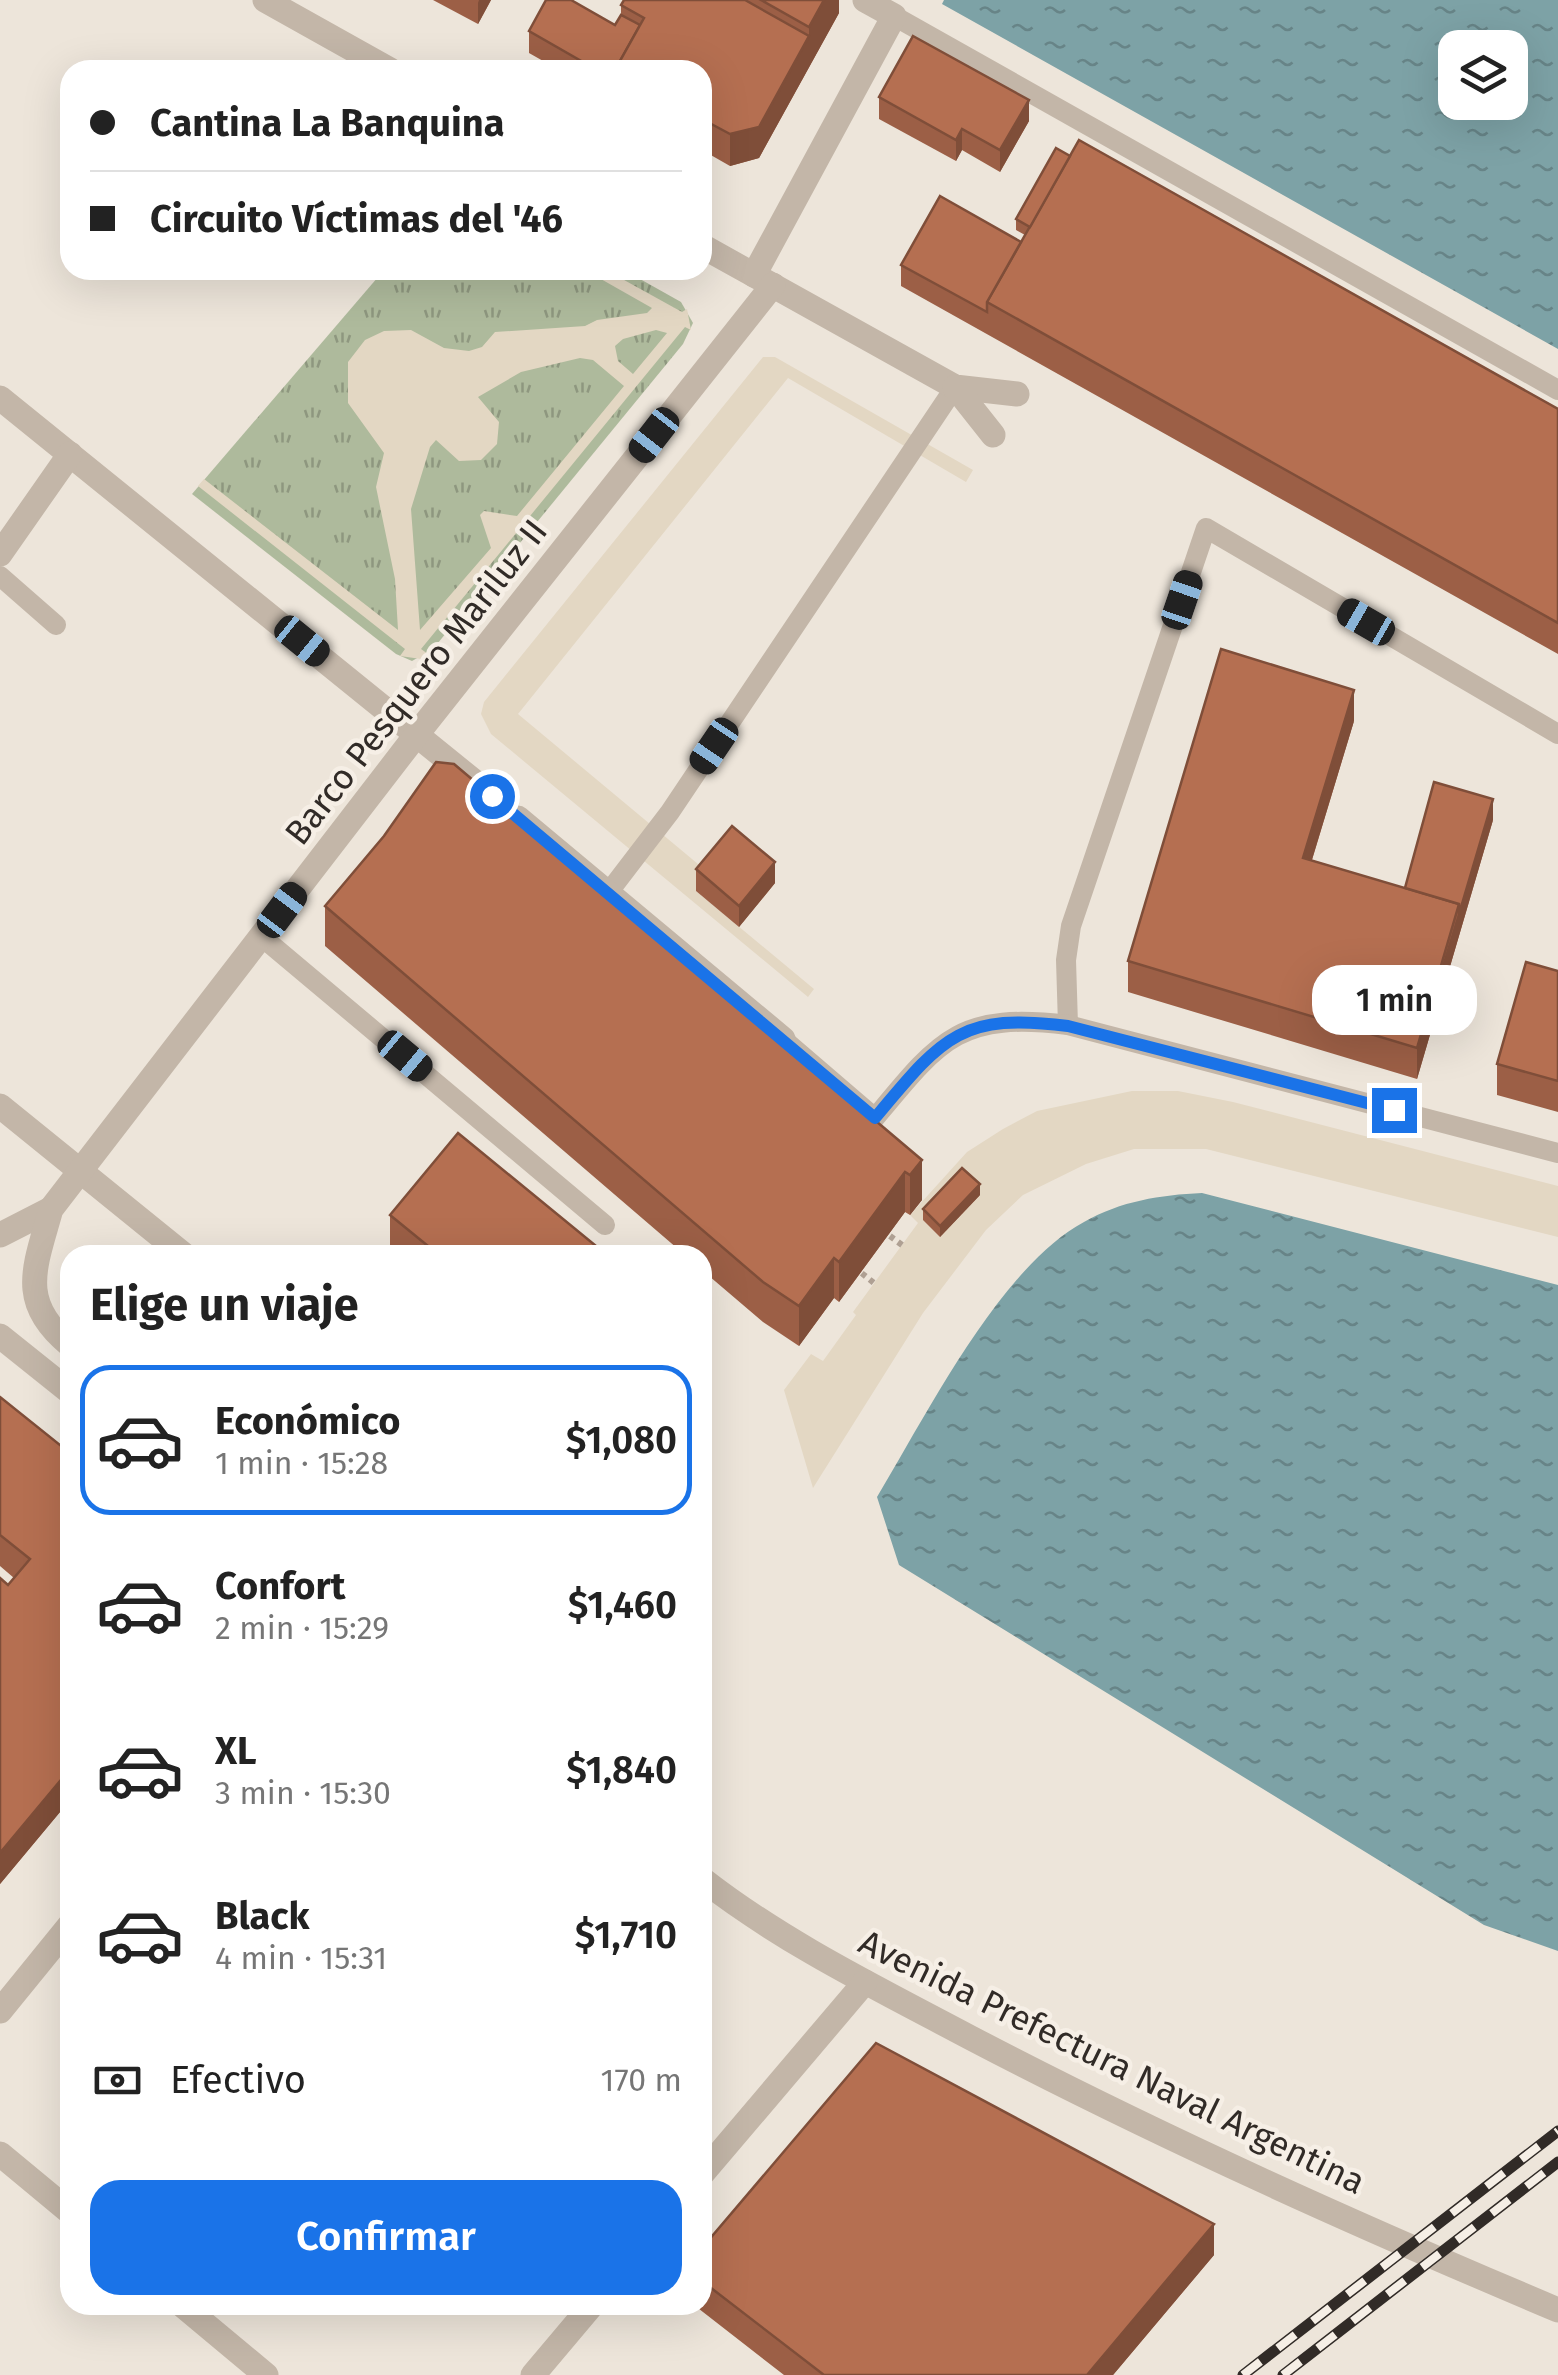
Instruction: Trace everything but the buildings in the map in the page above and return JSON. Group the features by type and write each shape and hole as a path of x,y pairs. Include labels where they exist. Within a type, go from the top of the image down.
{"street":[{"path":"265,0 372,60"},
{"path":"865,0 894,16"},
{"name":"Barco Pesquero Mariluz II","path":"51,1209 763,280 894,16"},
{"path":"712,252 954,387 993,435"},
{"path":"954,387 1017,394"},
{"path":"0,398 418,734 783,1039"},
{"path":"0,554 70,454"},
{"path":"0,1106 172,1245"},
{"path":"0,1235 51,1209"},
{"path":"51,1209 34,1295 38,1313 60,1334"},
{"path":"0,1336 60,1384"},
{"name":"Avenida Prefectura Naval Argentina","path":"712,1885 865,1982 1226,2166 1558,2310"},
{"path":"0,2011 60,1936"},
{"path":"712,2162 865,1982"},
{"path":"0,2154 60,2204"},
{"path":"194,2315 266,2375"},
{"path":"533,2375 584,2315"}],"lane":[{"path":"894,16 1558,390"},
{"path":"608,893 670,812 954,387"},
{"path":"1068,1026 1066,960 1071,926 1206,528 1558,734"},
{"path":"0,576 56,625"},
{"path":"262,936 606,1224"},
{"path":"783,1039 875,1118 919,1066 960,1032 1016,1019 1068,1026 1558,1153"}],"path":[{"path":"869,1220 902,1245"},
{"path":"841,1257 874,1283"}],"green space":[{"path":"375,280 642,280 681,302 693,323 683,344 433,649 412,661 396,654 192,494"}],"shaded area":[{"path":"603,280 624,280 682,312 687,309 691,330 685,327 421,649 428,654 421,659 400,656 405,649 198,486 204,479 398,630 395,579 376,487 384,453 348,403 348,362 365,340 384,331 411,330 444,348 469,351 482,347 495,332 585,326 597,320 647,313 652,308","holes":["656,330 667,333 633,374 618,361 615,346 623,339","580,358 593,360 624,386 517,516 484,511 480,515 491,548 420,630 411,509 430,447 436,440 459,461 481,460 497,444 499,422 478,397 521,372"]},
{"path":"763,357 775,357 973,470 966,482 788,378 518,714 710,874 696,891 814,989 808,997 491,734 481,714 484,702"},
{"path":"1132,1091 1178,1091 1233,1102 1558,1186 1558,1237 1206,1149 1134,1149 1086,1164 1023,1195 986,1230 923,1313 813,1488 784,1390 811,1354 823,1361 856,1315 853,1312 918,1223 910,1215 967,1152 1003,1129 1037,1111"}],"water":[{"path":"944,0 1558,0 1558,349 942,4"},
{"path":"1202,1193 1558,1285 1558,1951 1484,1925 899,1565 877,1497 942,1386 995,1307 1053,1243 1084,1222 1141,1200"}],"railway":[{"path":"1243,2375 1558,2131"},
{"path":"1283,2375 1558,2162"}],"route":[{"path":"492,796 875,1118 919,1066 960,1032 985,1023 1016,1019 1068,1026 1394,1110"}]}
